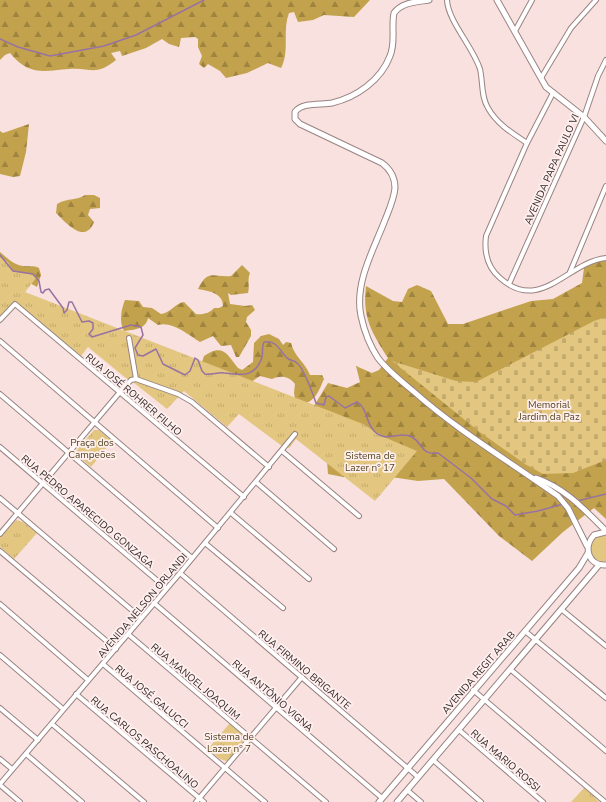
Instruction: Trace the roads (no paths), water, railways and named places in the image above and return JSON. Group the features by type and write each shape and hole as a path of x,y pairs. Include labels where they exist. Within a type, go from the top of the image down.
{"main road":[{"path":"397,802 561,609 604,566 591,559 587,546 566,506 562,502 529,476 444,418 396,376 378,358 364,326 360,311 360,295 364,275 392,202 395,188 394,179 390,170 382,163 300,124 295,119 296,111 300,107 342,100 369,85 387,63 391,53 393,18 398,8 429,0"},
{"path":"497,0 546,87 584,117 606,140"},
{"path":"529,476 561,489 574,499 606,531 594,535 587,546"},
{"name":"AVENIDA REGIT ARAB","path":"380,800 579,568 588,553"}],"street":[{"path":"447,0 448,10 473,54 480,70 484,102 504,128 527,143"},
{"path":"515,31 532,0"},
{"path":"541,78 571,28 596,0"},
{"name":"AVENIDA PAPA PAULO VI","path":"509,284 584,117 598,76 606,60"},
{"path":"553,93 527,143 486,236 486,249 490,267 497,275 509,284 531,291 555,283 570,272 598,259 606,258"},
{"path":"570,272 606,186"},
{"name":"RUA JOSÉ ROHRER FILHO","path":"0,320 15,304 244,497"},
{"path":"129,338 136,379"},
{"path":"0,341 218,528"},
{"path":"0,534 131,380 136,379 178,394 192,402 269,467"},
{"path":"0,394 192,558"},
{"name":"AVENIDA NELSON ORLANDI","path":"0,784 231,513 295,434"},
{"name":"RUA PEDRO APARECIDO GONZAGA","path":"0,447 166,588"},
{"path":"282,451 359,516"},
{"path":"256,482 334,549"},
{"path":"0,498 141,618"},
{"path":"231,513 309,579"},
{"path":"205,543 283,608"},
{"path":"0,551 116,649"},
{"name":"RUA FIRMINO BRIGANTE","path":"180,573 418,777"},
{"name":"RUA ANTÔNIO VIGNA","path":"154,603 277,708 380,800"},
{"path":"0,604 88,680"},
{"path":"561,609 606,646"},
{"path":"525,631 606,698"},
{"name":"RUA MANOEL JOAQUIM","path":"128,634 326,802"},
{"path":"0,655 63,709"},
{"name":"RUA JOSÉ GALUCCI","path":"103,664 265,802"},
{"path":"510,669 606,751"},
{"path":"196,802 302,677"},
{"path":"473,690 605,802"},
{"name":"RUA CARLOS PASCHOALINO","path":"76,694 204,802"},
{"path":"0,708 38,740"},
{"path":"52,724 144,802"},
{"name":"RUA MARIO ROSSI","path":"459,730 543,802"},
{"path":"26,754 82,802"},
{"path":"0,759 12,769"},
{"path":"433,760 481,802"},
{"path":"0,784 20,802"},
{"path":"407,790 422,802"}],"waterway":[{"path":"0,39 18,47 50,56 104,46 136,35 204,0"},
{"path":"0,255 13,271 33,274 39,281 41,292 43,293 45,290 49,289 63,308 64,313 67,310 69,302 72,302 82,322 89,321 93,323 93,329 89,334 92,337 131,325 141,327 143,335 135,348 138,355 143,356 156,349 163,364 185,375 190,371 195,358 198,360 202,371 205,374 250,373 258,366 261,360 264,342 272,342 287,358 296,362 300,366 316,403 324,405 326,397 329,396 345,408 357,402 363,408 371,427 379,435 389,437 407,435 412,437 425,451 438,453 471,478 492,499 506,506 515,515 538,511 563,504"},
{"path":"577,501 606,494"}],"park label":[{"name":"Memorial Jardim da Paz","path":"549,410"},
{"name":"Praça dos Campeões","path":"92,448"},
{"name":"Sistema de Lazer nº 17","path":"370,460"},
{"name":"Sistema de Lazer nº 7","path":"229,742"}]}
